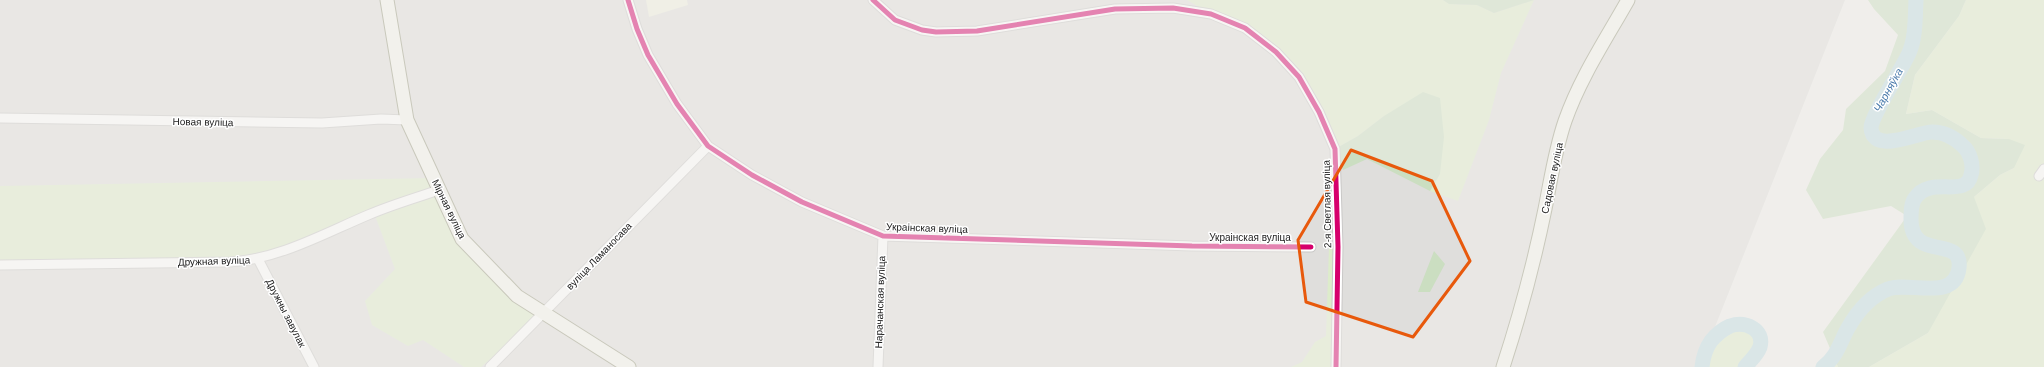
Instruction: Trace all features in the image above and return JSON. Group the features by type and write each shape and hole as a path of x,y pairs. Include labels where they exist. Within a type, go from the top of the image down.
{"street":[{"name":"Мірная вуліца","path":"386,0 407,120 462,239 517,296 629,367"},
{"name":"Украінская вуліца","path":"628,0 637,29 648,55 677,104 708,146 752,175 802,202 883,236 1192,246 1311,247"},
{"name":"2-я Светлая вуліца","path":"873,0 895,20 922,30 936,32 977,31 1115,9 1173,8 1211,14 1245,28 1276,52 1299,77 1319,112 1335,149 1338,247 1336,367"},
{"name":"Садовая вуліца","path":"1503,367 1528,285 1545,209 1555,153 1565,120 1578,89 1628,0"},
{"name":"Новая вуліца","path":"0,118 322,123 380,119 407,120"},
{"name":"вуліца Ламаносава","path":"490,367 708,146"},
{"name":"Дружная вуліца","path":"0,265 230,262 258,259 284,251 374,212 439,190"},
{"name":"Нарачанская вуліца","path":"878,367 883,236"},
{"name":"Дружны завулак","path":"258,259 312,366"}],"highlighted area":[{"path":"1351,150 1432,181 1470,261 1413,337 1306,302 1298,240"}],"shaded area":[{"path":"0,0 1845,0 1705,352 1702,367 0,367"}],"green space":[{"path":"646,0 687,0 688,5 649,17"},
{"path":"1187,0 1443,0 1449,4 1477,5 1494,13 1534,0 1501,73 1489,120 1458,201 1430,191 1440,174 1384,116 1358,136 1335,149 1299,77 1245,28 1211,14"},
{"path":"1443,0 1534,0 1494,13 1477,5 1449,4"},
{"path":"1868,0 1966,0 1959,16 1915,75 1906,114 1932,110 1981,138 2009,139 2025,145 2014,168 2000,175 1974,197 1986,229 1928,333 1869,367 1838,367 1823,332 1907,216 1891,206 1823,219 1806,190 1820,159 1843,130 1846,109 1885,71 1898,35 1874,9"},
{"path":"1966,0 2044,0 2044,367 1869,367 1928,333 1974,197 2000,175 2014,168 2009,139 1981,138 1932,110 1906,114 1915,75 1959,16"},
{"path":"1423,92 1440,98 1444,137 1440,174 1430,191 1367,159 1343,170 1335,149 1358,136 1384,116"},
{"path":"434,178 462,239 544,313 481,367 464,367 423,340 408,346 372,325 365,301 395,269 374,213 258,259 0,265 0,186"},
{"path":"1329,247 1338,247 1335,367 1291,367 1302,362 1315,342 1326,336"},
{"path":"1434,251 1445,264 1430,292 1418,292"},
{"path":"1740,324 1751,327 1757,331 1760,336 1758,348 1745,367 1702,367 1706,352 1714,339 1725,329"},
{"path":"1834,357 1838,367 1824,367"}],"waterway":[{"name":"Чарняўка","path":"1823,367 1832,359 1848,328 1870,300 1888,289 1897,287 1930,288 1949,284 1956,278 1959,268 1958,258 1953,252 1927,245 1919,240 1913,232 1911,211 1915,198 1922,191 1938,187 1955,187 1968,182 1972,171 1971,159 1968,152 1956,140 1941,133 1925,133 1887,141 1879,140 1874,136 1871,128 1876,113 1909,53 1915,27 1916,0"},
{"name":"Чарняўка","path":"1702,367 1706,350 1713,339 1727,327 1736,325 1752,328 1760,335 1760,347 1745,367"}],"cycle path":[{"path":"628,0 637,29 648,55 677,104 708,146 752,175 802,202 883,236 1192,246 1311,247"},
{"path":"873,0 895,20 922,30 936,32 977,31 1115,9 1173,8 1211,14 1245,28 1276,52 1299,77 1319,112 1335,149 1338,247 1336,367"}]}
